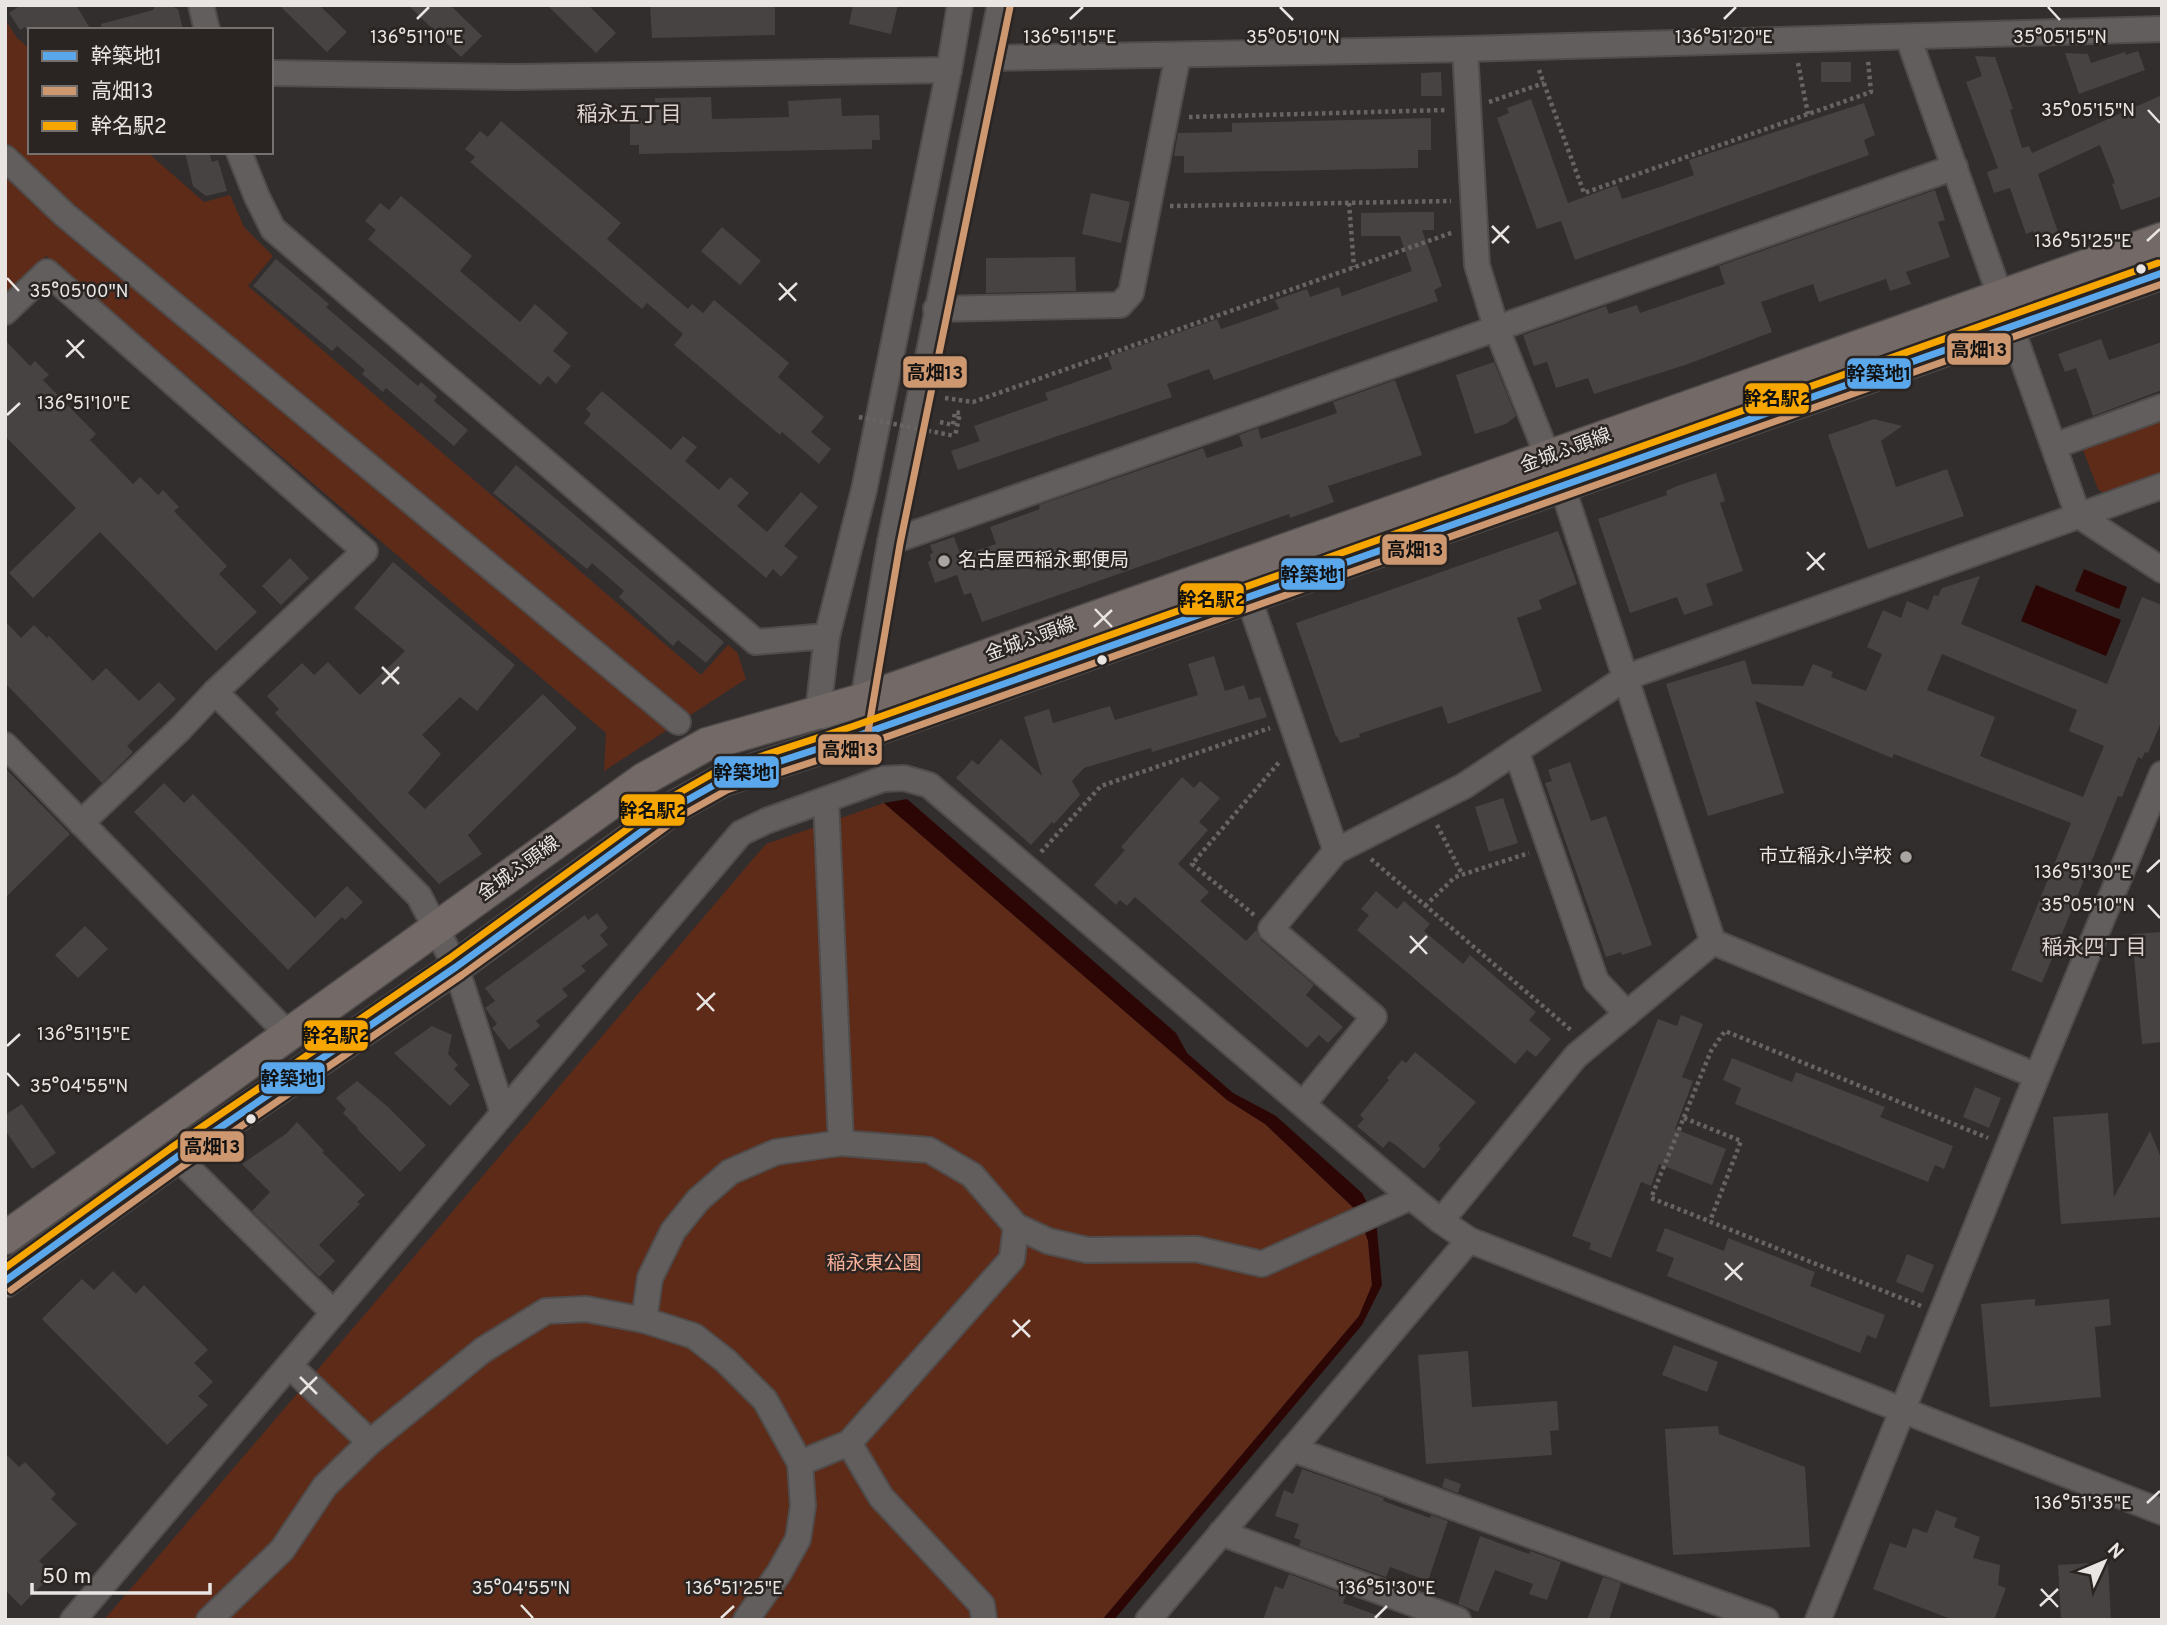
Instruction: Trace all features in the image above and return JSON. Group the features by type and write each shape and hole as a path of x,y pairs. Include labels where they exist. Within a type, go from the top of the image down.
{"main road":[{"name":"金城ふ頭線","path":"5,1238 654,773 708,744 862,700 2162,240"},
{"name":"金城ふ頭線","path":"5,1281 177,1157 456,967 675,807 723,780 857,736 2162,272"}],"street":[{"path":"201,5 207,28"},
{"path":"960,5 864,490 827,636 818,712 857,736 890,542 1000,5"},
{"path":"990,58 1465,49 2162,29"},
{"path":"1908,37 2078,515 2162,570"},
{"path":"1465,49 1477,265 1496,327 1548,457"},
{"path":"936,309 1120,305 1131,293 1178,55"},
{"path":"273,73 515,77 949,70"},
{"path":"240,154 273,229 756,642 827,636"},
{"path":"5,158 65,215 678,722"},
{"path":"890,542 1955,167"},
{"path":"5,312 47,272 365,551 81,823"},
{"path":"2054,446 2162,407"},
{"path":"1562,486 1713,942 2037,1076"},
{"path":"1303,1104 1374,1017 1271,929 1344,846 1464,786 1627,677 2162,486"},
{"path":"1248,596 1294,731 1344,846"},
{"path":"215,692 419,897 456,967 503,1113"},
{"path":"5,745 289,1035"},
{"path":"1516,751 1596,981 1627,1014"},
{"path":"1818,1620 2162,774"},
{"path":"73,1620 741,833 766,821 883,779 904,778 929,785 1411,1197 1469,1240 2162,1512"},
{"path":"826,800 841,1143"},
{"path":"1441,1221 1576,1056 1713,942"},
{"path":"644,1320 650,1278 673,1231 698,1200 730,1172 776,1152 841,1143 929,1150 972,1175 1016,1226 1048,1241 1087,1250 1196,1249 1262,1264 1411,1197"},
{"path":"177,1157 334,1313"},
{"path":"800,1463 849,1443 1012,1259 1016,1226"},
{"path":"1148,1620 1469,1240"},
{"path":"209,1620 282,1550 325,1486 370,1442 483,1350 546,1311 586,1309 644,1320 694,1336 726,1361 765,1400 800,1463 803,1506 798,1539 779,1573 746,1620"},
{"path":"290,1366 370,1442"},
{"path":"849,1443 881,1497 982,1605 984,1620"},
{"path":"1292,1449 1766,1620"},
{"path":"1221,1533 1458,1620"}],"path":[{"path":"1531,47 1584,193 1871,92 1866,38"},
{"path":"1794,40 1808,114"},
{"path":"1166,117 1468,110 1544,83"},
{"path":"1349,203 1354,267"},
{"path":"1148,207 1349,203 1474,213"},
{"path":"945,398 973,402 1354,267 1474,213"},
{"path":"859,417 956,436 960,413 956,412 953,425 940,422"},
{"path":"1027,868 1101,786 1294,731"},
{"path":"1271,929 1192,864 1294,731"},
{"path":"1427,804 1462,874"},
{"path":"1425,906 1455,877 1530,853 1525,840"},
{"path":"1344,846 1425,906 1589,1046"},
{"path":"1941,1314 1651,1198 1711,1051 1725,1031 2009,1146"},
{"path":"1684,1118 1741,1141 1710,1221"}],"green space":[{"path":"5,19 17,38 28,47 28,154 149,154 204,202 230,195 244,227 273,256 248,286 701,675 728,645 737,652 746,679 604,771 606,733 46,256 5,295"},
{"path":"2162,414 2162,473 2103,493 2098,489 2083,450 2090,440"},
{"name":"稲永東公園","path":"884,803 1227,1100 1265,1124 1358,1212 1368,1241 1372,1285 1359,1316 1102,1620 104,1620 766,844"}],"shaded area":[{"path":"2084,569 2127,587 2119,609 2075,591"},
{"path":"2036,585 2121,620 2106,656 2021,621"},
{"path":"907,799 1176,1033 1187,1053 1233,1093 1276,1116 1362,1193 1376,1220 1382,1285 1362,1325 1114,1620 1102,1620 1359,1316 1372,1285 1368,1241 1358,1212 1265,1124 1227,1100 884,803"}],"building":[{"path":"21,5 76,5 90,28 27,30 25,27 20,30 9,13"},
{"path":"155,5 169,5 178,9 183,28 102,28 101,24 153,10"},
{"path":"279,5 319,5 347,32 327,52"},
{"path":"408,5 450,5 482,36 461,57"},
{"path":"547,5 588,5 616,33 596,53"},
{"path":"650,5 775,5 775,35 652,38"},
{"path":"853,5 898,5 891,34 849,24"},
{"path":"2138,51 2145,70 2079,94 2065,53 2088,54 2091,63 2125,52 2126,55"},
{"path":"1975,56 1995,57 2013,109 2010,110 2022,148 2029,146 2032,153 2162,95 2162,196 2121,210 2112,184 2115,183 2100,145 2038,174 2058,232 2036,240 2033,231 2026,234 2010,188 1994,193 1987,172 1998,168 1966,82 1982,76"},
{"path":"1821,62 1851,62 1851,82 1821,82"},
{"path":"1441,72 1442,96 1421,96 1421,73"},
{"path":"711,97 712,119 789,117 788,101 841,98 842,116 879,115 880,140 872,140 872,149 639,154 639,145 630,145 630,121 656,120 655,98"},
{"path":"1531,99 1568,203 1617,185 1622,199 1660,187 1694,175 1689,160 1864,103 1875,135 1864,140 1869,155 1575,260 1561,221 1537,229 1497,118 1509,113 1507,108"},
{"path":"1431,118 1431,150 1418,150 1418,168 1184,173 1184,156 1174,156 1178,133 1232,132 1232,123"},
{"path":"501,121 621,223 607,239 688,309 692,304 703,313 714,300 789,363 778,377 824,417 811,432 831,449 819,464 782,432 780,435 674,345 683,334 647,303 642,309 470,162 475,157 465,149 480,131 488,137"},
{"path":"185,154 210,154 212,162 218,160 227,191 206,196 193,186"},
{"path":"1935,190 1945,220 1938,222 1950,257 1906,272 1911,284 1890,291 1886,279 1819,302 1813,284 1761,302 1772,332 1688,364 1594,394 1588,378 1556,388 1547,362 1534,366 1523,335 1606,306 1609,314 1637,305 1640,313 1725,284 1719,266"},
{"path":"1091,193 1130,202 1121,243 1082,234"},
{"path":"401,196 472,256 460,271 520,322 535,304 568,333 553,351 571,366 556,384 548,376 540,385 368,239 376,230 365,221 380,203 389,210"},
{"path":"1434,212 1434,230 1422,230 1442,286 1434,290 1438,301 1214,380 1209,369 1167,384 1172,397 958,470 951,451 980,441 974,426 1048,400 1045,393 1112,369 1108,357 1217,319 1221,329 1279,309 1275,300 1307,289 1310,297 1339,287 1342,296 1412,271 1400,236 1361,236 1361,213"},
{"path":"722,227 761,261 740,285 701,251"},
{"path":"1075,257 1076,291 986,293 986,258"},
{"path":"276,259 329,304 326,307 418,386 421,382 437,396 434,401 468,430 454,446 386,388 383,392 362,374 365,370 337,346 332,351 253,286"},
{"path":"2101,339 2109,360 2162,342 2162,390 2093,416 2076,368 2065,372 2058,354"},
{"path":"5,340 30,366 35,361 49,375 43,380 96,434 90,440 133,484 140,477 158,495 163,490 179,507 174,511 227,566 219,574 257,612 216,651 100,532 33,598 9,573 76,508 5,436"},
{"path":"1494,362 1516,416 1506,424 1475,434 1456,375"},
{"path":"1395,380 1422,455 1328,486 1334,502 1290,518 1289,514 982,622 971,593 964,595 957,575 935,583 928,562 931,560 930,554 933,553 930,545 954,537 961,556 996,544 990,527 1040,509 1039,505 1203,448 1207,458 1243,446 1239,435 1258,428 1261,439 1337,413 1333,402"},
{"path":"602,391 671,450 683,436 697,447 685,461 719,490 730,477 749,493 737,506 767,532 801,492 818,507 784,546 798,557 781,577 773,569 766,578 584,423 591,414 586,409"},
{"path":"1874,419 1902,426 1881,441 1896,487 1947,469 1964,516 1868,549 1828,435"},
{"path":"516,465 724,642 706,663 678,640 673,646 619,597 624,591 592,563 587,569 493,493"},
{"path":"1716,473 1725,501 1720,503 1743,571 1706,584 1713,605 1684,615 1677,597 1630,613 1598,519 1667,495 1666,491 1677,486"},
{"path":"1558,531 1577,584 1539,600 1542,609 1517,618 1542,691 1448,724 1442,706 1340,743 1296,623"},
{"path":"290,558 309,578 281,605 262,586"},
{"path":"393,562 515,665 477,711 460,697 422,735 441,754 408,793 425,809 543,694 577,728 468,835 482,854 439,884 275,713 279,709 267,696 302,663 314,675 328,662 360,695 405,651 354,608"},
{"path":"1980,576 1961,624 2107,684 2142,597 2162,605 2162,720 2148,753 2145,752 2142,759 2138,757 2122,797 2118,796 2042,983 2011,970 2071,823 1894,754 1892,758 1755,701 1784,793 1708,816 1666,684 1745,660 1752,684 1803,686 1813,664 1833,672 1831,677 1866,691 1882,654 1867,647 1883,610 1901,618 1907,601 1928,610 1934,595 1938,596 1942,588","holes":["1942,654 2077,710 2069,731 2104,746 2083,797 1980,756 1995,717 1927,690"]},
{"path":"5,621 21,638 34,625 47,638 49,636 93,681 106,668 139,701 159,682 176,699 127,746 133,752 102,783 5,683"},
{"path":"1214,656 1225,691 1244,685 1249,700 1260,697 1267,717 1152,752 1151,748 1084,768 1072,781 1080,795 1031,845 956,778 972,760 978,765 1001,739 1042,776 1024,717 1049,709 1053,723 1110,706 1115,720 1198,695 1188,664"},
{"path":"1570,762 1591,821 1606,816 1652,945 1622,955 1621,952 1606,957 1545,783 1552,781 1548,770"},
{"path":"5,768 70,834 5,898"},
{"path":"1182,777 1194,788 1200,781 1220,798 1199,822 1208,830 1178,864 1209,892 1200,901 1246,941 1256,930 1261,940 1314,985 1306,995 1343,1027 1328,1043 1319,1035 1307,1048 1135,897 1127,906 1120,900 1116,905 1094,885 1125,850 1121,847"},
{"path":"164,783 184,803 193,794 315,918 347,886 363,902 345,920 342,917 288,970 134,812"},
{"path":"1503,798 1518,843 1489,852 1475,807"},
{"path":"1376,891 1397,909 1404,901 1430,924 1424,931 1463,964 1470,955 1536,1012 1529,1020 1551,1039 1536,1057 1527,1050 1515,1064 1357,930 1369,915 1361,909"},
{"path":"597,913 608,928 600,935 608,945 581,966 586,971 562,989 568,996 536,1021 540,1026 509,1050 492,1028 497,1024 485,1008 495,1001 485,988 585,915 588,920"},
{"path":"85,926 108,949 78,978 55,955"},
{"path":"2162,932 2162,1042 2142,1044 2132,934"},
{"path":"1681,1015 1703,1024 1682,1077 1693,1081 1675,1129 1726,1149 1712,1185 1659,1164 1651,1186 1641,1182 1611,1258 1589,1249 1591,1243 1572,1236 1658,1019 1677,1026"},
{"path":"432,1026 452,1035 448,1054 458,1065 454,1069 470,1085 450,1106 394,1053"},
{"path":"1415,1052 1476,1102 1438,1146 1441,1148 1424,1169 1397,1146 1389,1141 1383,1148 1357,1126 1364,1119 1360,1115 1389,1080 1387,1078 1402,1060 1406,1063"},
{"path":"1732,1058 1792,1082 1796,1072 1885,1107 1880,1117 1953,1146 1944,1169 1935,1165 1928,1182 1735,1104 1741,1088 1723,1080"},
{"path":"357,1081 426,1145 400,1172 343,1113 346,1109 336,1098"},
{"path":"1975,1087 2001,1098 1989,1128 1963,1117"},
{"path":"22,1104 56,1153 32,1169 5,1130 5,1115"},
{"path":"2108,1113 2114,1197 2150,1131 2162,1160 2162,1217 2061,1224 2053,1117"},
{"path":"297,1122 324,1151 322,1152 365,1195 357,1202 360,1204 319,1245 335,1261 319,1277 252,1211 270,1192 242,1164 287,1133"},
{"path":"1665,1228 1724,1251 1728,1238 1815,1272 1810,1286 1885,1315 1876,1339 1867,1335 1860,1353 1667,1276 1674,1258 1656,1251"},
{"path":"1907,1254 1934,1265 1923,1293 1896,1282"},
{"path":"113,1271 136,1294 144,1285 208,1350 194,1363 213,1382 198,1396 208,1405 167,1445 42,1319 82,1279 94,1290"},
{"path":"2035,1299 2035,1306 2109,1299 2111,1325 2095,1327 2101,1397 1990,1407 1981,1304"},
{"path":"1674,1345 1718,1362 1707,1392 1662,1375"},
{"path":"1468,1351 1472,1407 1557,1401 1559,1430 1550,1431 1552,1455 1426,1464 1418,1355"},
{"path":"1718,1426 1719,1434 1805,1467 1810,1547 1673,1555 1665,1429"},
{"path":"5,1453 19,1467 25,1462 56,1494 51,1499 77,1524 39,1561 53,1574 21,1606 5,1590"},
{"path":"1302,1469 1384,1498 1383,1501 1430,1518 1431,1515 1448,1521 1428,1581 1390,1567 1386,1577 1299,1546 1301,1540 1294,1538 1299,1524 1275,1516 1284,1490 1293,1494"},
{"path":"1445,1478 1461,1484 1458,1493 1442,1487"},
{"path":"1936,1510 1957,1518 1954,1527 1980,1537 1973,1558 2000,1565 1998,1585 2006,1588 1994,1620 1953,1620 1873,1589 1890,1543 1906,1548 1913,1528 1927,1533"},
{"path":"1480,1536 1529,1554 1530,1551 1561,1562 1547,1600 1529,1594 1533,1584 1495,1570 1478,1612 1458,1604"},
{"path":"2108,1562 2111,1620 2061,1620 2058,1565"},
{"path":"1289,1574 1346,1595 1343,1603 1382,1617 1381,1620 1263,1620 1275,1586 1283,1589"},
{"path":"1603,1577 1621,1583 1609,1620 1587,1620"}],"transit line":[{"name":"高畑13","path":"867,738 900,544 1010,7"},
{"name":"幹名駅2","path":"5,1268 171,1148 450,958 670,798 719,770 854,726 2158,263"},
{"name":"幹築地1","path":"5,1281 177,1157 456,967 675,807 723,780 857,736 2162,273"},
{"name":"高畑13","path":"11,1290 183,1166 462,975 681,816 727,790 861,746 2162,284"}],"place":[{"name":"名古屋西稲永郵便局","path":"944,561"},
{"name":"市立稲永小学校","path":"1906,857"}],"district":[{"name":"稲永五丁目","path":"629,115"},
{"name":"稲永四丁目","path":"2094,948"}]}
